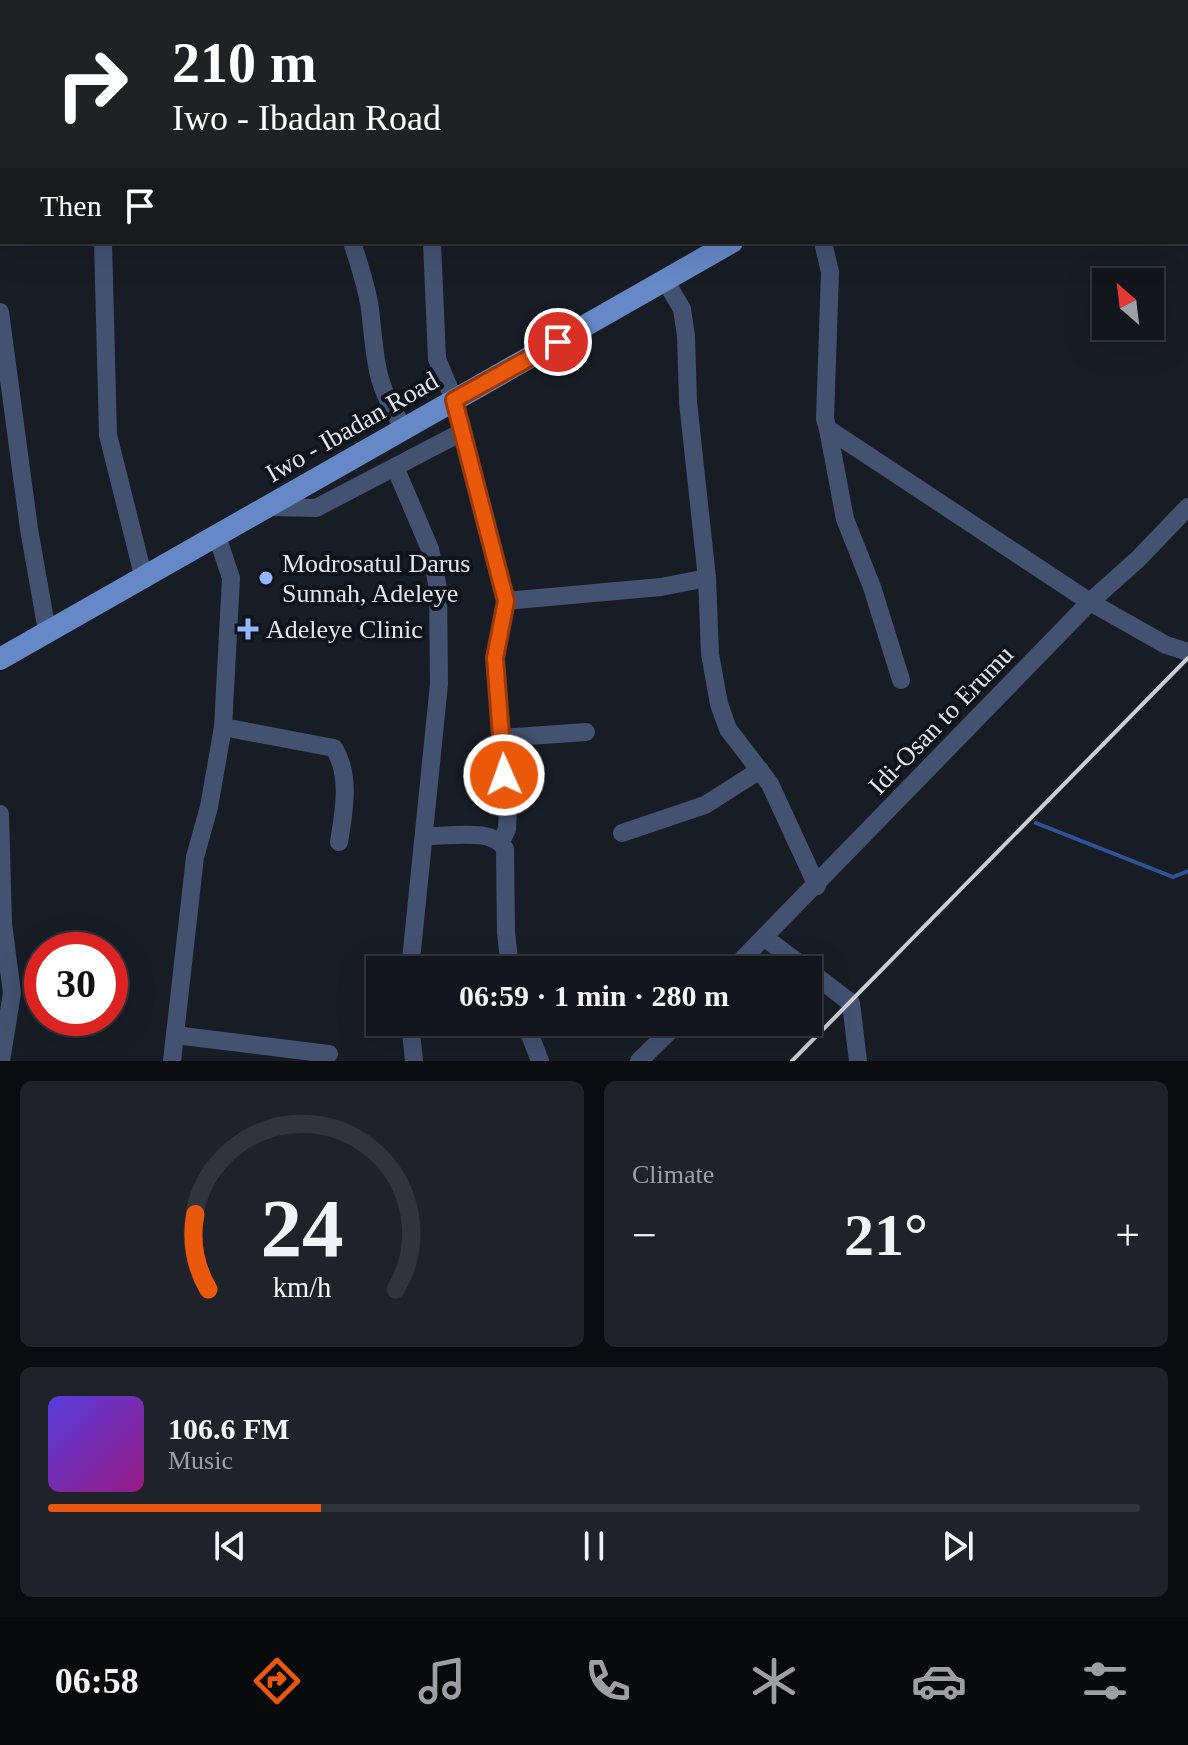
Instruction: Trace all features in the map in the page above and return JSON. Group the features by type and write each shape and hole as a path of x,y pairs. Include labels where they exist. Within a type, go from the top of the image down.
{"main road":[{"name":"Iwo - Ibadan Road","path":"0,659 726,244"}],"street":[{"path":"103,244 108,435 143,575"},
{"path":"353,244 368,301 371,345 381,388 404,428"},
{"path":"432,244 437,359 454,400 460,433 506,601 495,658 508,808 507,829 501,842"},
{"path":"823,244 830,272 825,419 845,519 872,587 901,680"},
{"path":"665,280 682,309 686,336 688,402 707,578 710,654 719,704 728,729 760,770 781,805 817,886"},
{"path":"0,312 29,529 47,631"},
{"path":"828,429 1090,602 1166,645 1188,652"},
{"path":"269,507 316,508 460,433"},
{"path":"395,467 430,549 438,588 439,684 412,956"},
{"name":"Idi-Osan to Erumu","path":"746,956 1090,602 1138,559 1188,507"},
{"path":"172,1061 195,857 209,807 223,727 231,578 217,536"},
{"path":"506,601 661,587 707,578"},
{"path":"223,727 334,748 343,762 339,842"},
{"path":"502,738 586,732"},
{"path":"622,833 705,805 760,770"},
{"path":"0,814 3,924 12,993 1,1061"},
{"path":"426,836 485,835 501,842 505,849 509,956"},
{"path":"765,938 789,956"},
{"path":"822,981 851,1003 858,1061"},
{"path":"175,1035 329,1054"},
{"path":"411,1036 414,1061"},
{"path":"530,1036 540,1061"},
{"path":"639,1061 665,1036"}],"waterway":[{"path":"1036,823 1173,877 1188,871"}],"railway":[{"path":"792,1061 1188,658"}],"place":[{"name":"Modrosatul Darus Sunnah, Adeleye","path":"266,578"},
{"name":"Adeleye Clinic","path":"248,629"}],"route":[{"path":"504,775 495,658 506,601 497,559 460,433 454,400 558,342"}]}
